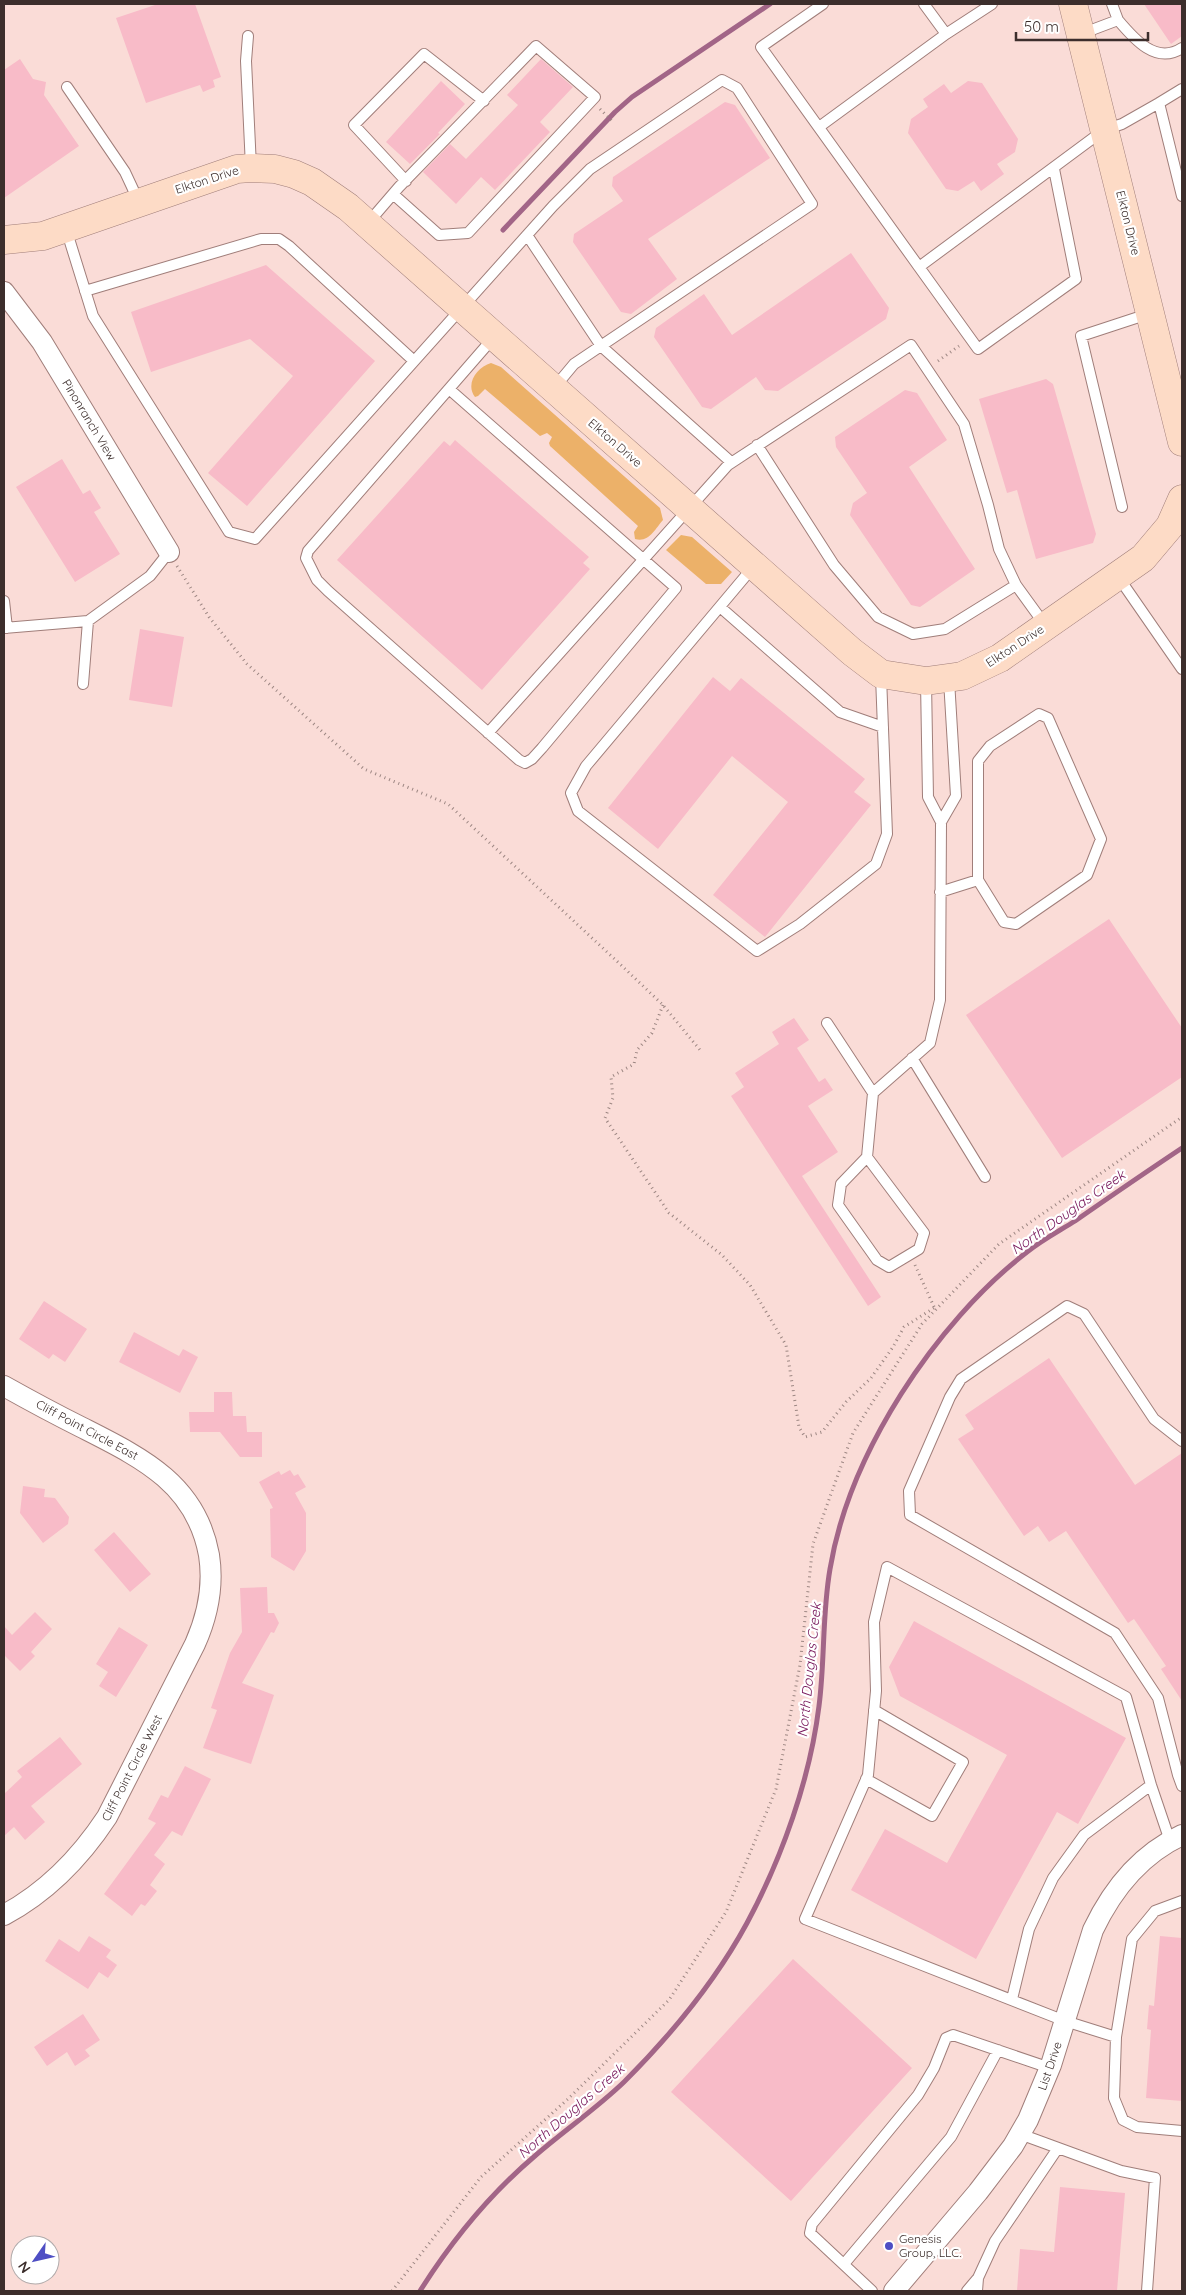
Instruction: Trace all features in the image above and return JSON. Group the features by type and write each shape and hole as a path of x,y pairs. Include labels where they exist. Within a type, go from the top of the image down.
{"street":[{"name":"Elkton Drive","path":"1073,4 1181,430"},
{"name":"Elkton Drive","path":"4,240 43,236 237,169 275,169 312,182 348,207 852,652 881,674 937,680 980,669 1000,658 1143,558 1170,526 1182,499"},
{"name":"Pinonranch View","path":"4,292 42,342 169,552"},
{"name":"Cliff Point Circle East","path":"4,1386 141,1460 181,1492 193,1509 201,1526 210,1565 212,1586"},
{"name":"Cliff Point Circle West","path":"4,1915 37,1895 58,1876 93,1838 107,1817 195,1644 203,1625 212,1586"},
{"name":"List Drive","path":"894,2291 978,2192 1020,2134 1040,2096 1093,1930 1102,1912 1128,1875 1160,1846 1176,1838"}],"lane":[{"path":"823,4 761,47 978,348 1076,279 1054,169"},
{"path":"924,4 946,34"},
{"path":"819,128 946,34 992,4"},
{"path":"1112,4 1118,20 1132,37 1146,48 1164,55 1174,54 1182,48"},
{"path":"1081,35 1118,20"},
{"path":"248,36 246,61 251,168"},
{"path":"367,224 393,194 536,46 595,97 468,233 439,236 393,194"},
{"path":"406,181 354,125 424,54 484,101"},
{"path":"66,228 94,316 229,532 255,538 527,236 590,170 722,80 737,88 812,204 574,364 554,389"},
{"path":"67,87 125,172 140,203"},
{"path":"919,267 1054,169 1104,130 1122,124 1182,89"},
{"path":"1158,103 1182,196"},
{"path":"527,236 601,346 731,462"},
{"path":"86,291 260,239 279,240 305,259 414,361"},
{"path":"1122,507 1081,336 1151,313"},
{"path":"449,389 676,588 532,759 525,763 488,733 328,591 317,580 306,558 308,551 449,389 495,337"},
{"path":"488,733 731,462 911,344 964,424 988,505 998,549 1016,585 1046,626"},
{"path":"757,445 834,565 878,617 913,634 945,629 1016,585"},
{"path":"4,601 6,628 88,622 150,576 169,552"},
{"path":"754,566 586,766 571,793 578,811 757,951 800,924 876,864 887,834 881,674"},
{"path":"1118,576 1182,669"},
{"path":"720,606 840,712 883,727"},
{"path":"83,684 88,622"},
{"path":"937,680 928,798 941,822"},
{"path":"873,1092 930,1043 940,1000 941,822 956,796 937,680"},
{"path":"1039,714 1048,718 1101,839 1087,875 1016,924 1004,922 978,880 978,761 990,746 1039,714"},
{"path":"940,892 978,880"},
{"path":"827,1023 873,1092 866,1157 841,1184 838,1205 877,1260 889,1267 919,1249 924,1233 866,1157"},
{"path":"912,1058 985,1178"},
{"path":"1182,1441 1154,1419 1084,1314 1067,1306 961,1379 950,1397 909,1491 910,1515 1115,1633 1158,1698 1182,1786"},
{"path":"1116,2037 1065,2021 805,1919 866,1779 876,1691 874,1622 887,1567 1126,1697 1150,1785 1176,1838"},
{"path":"866,1779 932,1816 963,1762 874,1710"},
{"path":"1012,1999 1029,1929 1053,1878 1084,1836 1150,1785"},
{"path":"1182,1901 1155,1911 1132,1938 1116,2037 1114,2098 1123,2120 1138,2127 1182,2131"},
{"path":"872,2291 810,2233 812,2224 918,2095 934,2068 946,2038 953,2035 1050,2068"},
{"path":"844,2264 951,2137 998,2050"},
{"path":"1020,2134 1120,2170 1154,2178 1147,2291"},
{"path":"967,2291 978,2278 995,2241 1058,2148"},
{"path":"977,2291 978,2278"}],"path":[{"path":"607,115 612,121"},
{"path":"927,369 971,338"},
{"path":"169,552 209,617 248,664 364,769 448,804 663,1005 700,1050"},
{"path":"663,1005 652,1033 637,1050 634,1064 611,1078 613,1098 605,1118 669,1212 722,1255 750,1285 786,1345 799,1427 805,1437 822,1432 894,1348 904,1328 941,1304 998,1244 1182,1118"},
{"path":"910,1255 935,1309"},
{"path":"392,2291 481,2177 568,2099 669,2000 726,1912 776,1789 800,1665 813,1544 853,1433 922,1324 935,1309"}],"shaded area":[{"path":"491,363 501,367 660,508 663,520 648,537 640,540 635,539 634,532 638,526 550,446 549,443 552,437 547,433 540,436 485,389 475,397 471,387 474,377 481,368"},
{"path":"681,535 692,537 732,572 721,584 706,584 666,550"}],"building":[{"path":"158,4 195,4 221,77 213,80 215,87 203,92 200,85 146,103 116,18"},
{"path":"1144,4 1182,4 1182,36 1171,44"},
{"path":"20,59 33,79 46,82 44,95 79,146 4,198 4,70"},
{"path":"541,59 573,87 540,122 550,132 495,190 481,177 456,204 423,172 450,144 466,159 518,105 507,95"},
{"path":"441,81 465,104 438,133 440,134 410,164 386,142"},
{"path":"968,81 982,83 1018,139 1015,152 997,164 1004,174 981,191 974,181 958,191 946,189 908,133 911,119 928,107 923,99 944,84 951,93"},
{"path":"725,102 735,105 770,158 648,239 677,279 631,314 621,312 573,242 574,234 623,201 612,186 613,177"},
{"path":"851,253 889,308 886,319 778,391 765,390 756,377 711,409 702,407 654,337 656,328 704,294 732,335"},
{"path":"266,265 375,361 247,506 208,473 293,376 250,339 151,372 131,312"},
{"path":"1046,379 1053,384 1096,534 1093,543 1036,559 1017,490 1007,493 979,399"},
{"path":"905,390 917,393 947,440 909,467 975,569 920,607 911,605 850,515 853,503 867,493 836,447 835,437"},
{"path":"455,440 589,557 583,563 590,569 482,690 337,560 444,441 450,446"},
{"path":"62,459 83,494 90,490 101,508 94,512 120,554 75,582 16,487"},
{"path":"140,629 184,637 172,707 129,700"},
{"path":"713,677 730,691 741,678 865,779 854,792 871,805 765,937 713,895 788,802 732,756 658,849 608,808"},
{"path":"1109,919 1182,1028 1182,1077 1062,1158 966,1015"},
{"path":"794,1018 809,1040 797,1048 819,1082 825,1078 833,1090 808,1106 838,1152 802,1176 881,1297 868,1306 731,1096 744,1087 735,1073 779,1044 772,1032"},
{"path":"44,1301 87,1329 65,1362 53,1354 49,1359 19,1339"},
{"path":"134,1332 179,1356 183,1349 198,1357 180,1393 119,1362"},
{"path":"1049,1358 1135,1485 1182,1453 1182,1701 1161,1669 1166,1666 1134,1619 1128,1623 1066,1531 1049,1542 1038,1526 1024,1536 958,1439 974,1429 965,1415"},
{"path":"214,1392 232,1392 233,1416 246,1416 247,1432 262,1432 262,1457 240,1457 220,1432 190,1432 189,1412 214,1412"},
{"path":"290,1470 294,1476 298,1474 306,1487 295,1493 306,1513 306,1551 294,1571 271,1557 270,1509 273,1508 259,1482 279,1471 281,1475"},
{"path":"23,1486 45,1489 44,1497 55,1498 69,1517 68,1524 43,1543 20,1513"},
{"path":"114,1532 151,1574 130,1592 94,1550"},
{"path":"267,1587 268,1613 274,1613 279,1623 274,1633 271,1632 242,1683 274,1695 251,1764 203,1748 217,1710 211,1708 230,1653 242,1632 240,1588"},
{"path":"35,1612 52,1629 31,1652 35,1656 20,1671 4,1655 4,1626 12,1635"},
{"path":"914,1621 1126,1738 1078,1824 1057,1812 976,1959 851,1890 885,1829 947,1863 1007,1755 900,1696 889,1667"},
{"path":"119,1627 148,1645 116,1697 99,1686 108,1672 96,1664"},
{"path":"60,1737 82,1764 31,1806 45,1822 25,1840 14,1827 4,1836 4,1794 22,1777 17,1771"},
{"path":"185,1766 211,1779 182,1836 172,1831 154,1855 165,1864 150,1885 157,1891 145,1906 141,1904 132,1916 104,1894 156,1823 148,1819 161,1795 168,1798"},
{"path":"89,1936 111,1950 106,1957 117,1965 108,1978 99,1972 88,1989 45,1961 59,1939 79,1952"},
{"path":"1160,1936 1182,1938 1182,2101 1146,2098 1151,2030 1147,2029 1149,2005 1154,2006"},
{"path":"793,1959 912,2068 791,2201 671,2092"},
{"path":"83,2014 100,2040 85,2050 90,2056 75,2066 67,2052 47,2066 34,2047"},
{"path":"1060,2187 1125,2193 1117,2291 1017,2291 1020,2249 1054,2252"}],"waterway":[{"path":"503,230 615,112 632,97 770,4"},
{"name":"North Douglas Creek","path":"420,2291 458,2236 503,2185 536,2155 614,2092 676,2026 707,1987 747,1923 783,1845 809,1762 821,1689 827,1586 840,1525 856,1481 876,1437 901,1394 929,1353 960,1315 993,1281 1033,1248 1182,1148"}],"place":[{"name":"Genesis Group, LLC.","path":"889,2246"}]}
